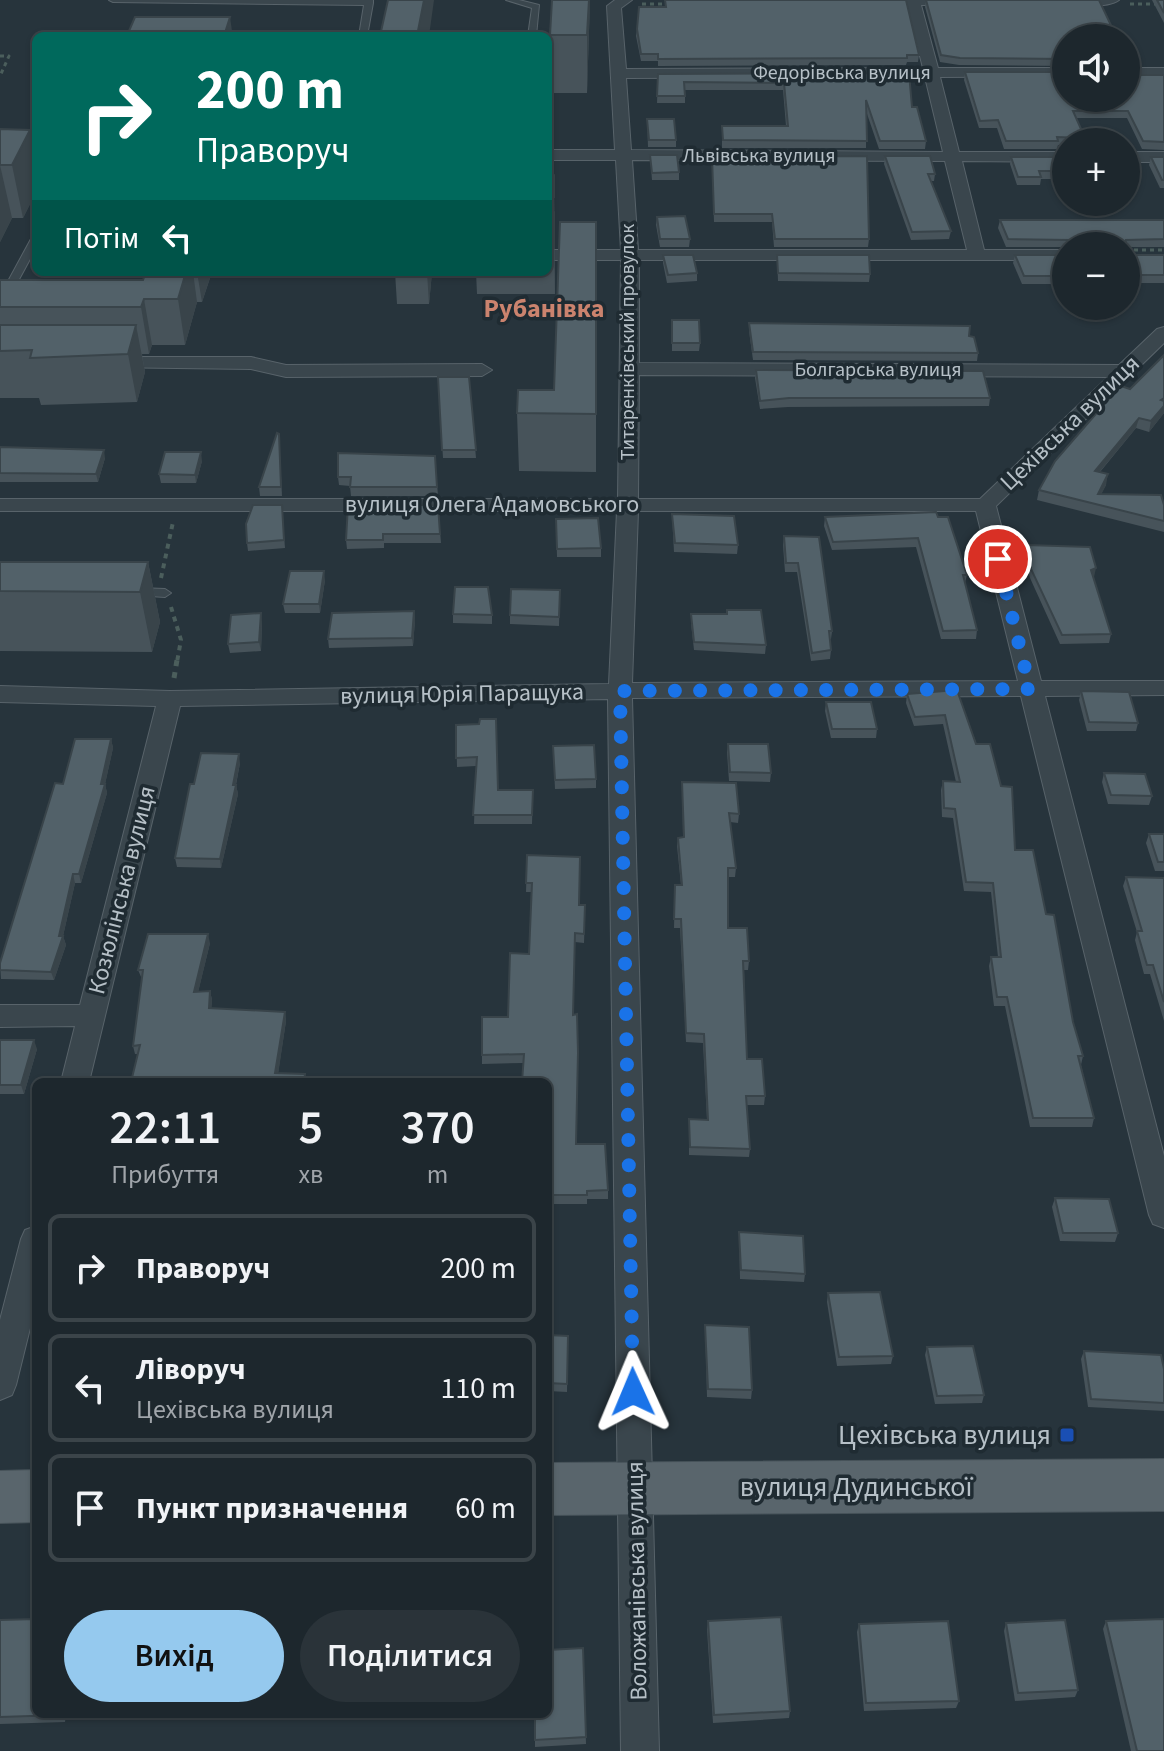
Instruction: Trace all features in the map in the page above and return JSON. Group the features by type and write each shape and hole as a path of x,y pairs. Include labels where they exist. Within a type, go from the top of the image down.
{"main road":[{"name":"вулиця Дудинської","path":"552,1489 1164,1485"},
{"path":"0,1497 32,1496"}],"street":[{"path":"1051,0 1112,0"},
{"path":"851,1 974,1"},
{"path":"913,1 977,255"},
{"name":"Титаренківський провулок","path":"617,2 618,74 630,255 631,369 620,691"},
{"name":"Федорівська вулиця","path":"618,74 1052,72"},
{"path":"1140,72 1164,72"},
{"path":"0,155 32,154"},
{"name":"Львівська вулиця","path":"552,155 1052,157"},
{"path":"1140,157 1164,157"},
{"path":"552,255 1052,255"},
{"name":"Цехівська вулиця","path":"1164,333 985,505 1164,1215"},
{"path":"94,363 251,363 286,371 482,370"},
{"name":"Болгарська вулиця","path":"631,369 1125,371"},
{"name":"вулиця Олега Адамовського","path":"0,505 985,505"},
{"name":"вулиця Юрія Паращука","path":"0,694 170,699 620,691 1164,688"},
{"name":"Воложанівська вулиця","path":"620,691 640,1751"},
{"name":"Козюлінська вулиця","path":"76,1078 170,699"},
{"path":"0,1016 91,1015"},
{"path":"0,1385 32,1255"}],"lane":[{"path":"113,0 369,1 364,32"},
{"path":"510,0 536,7 533,32"},
{"path":"16,306 0,306 32,246"},
{"path":"120,592 165,593"}],"path":[{"path":"0,56 9,56 0,76"},
{"path":"1140,250 1164,250"}],"building":[{"path":"388,0 424,0 418,32 381,32"},
{"path":"552,0 589,0 587,35 552,35"},
{"path":"665,0 906,0 919,55 907,55 907,58 658,59 658,54 641,54 637,29 639,7 666,7"},
{"path":"926,0 1099,0 1110,24 1052,24 1052,59 941,55"},
{"path":"1157,0 1164,0 1164,13"},
{"path":"135,17 230,17 225,32 122,32 129,31"},
{"path":"965,72 1052,72 1052,112 1073,112 1081,128 1052,128 1052,141 1006,141 998,120 980,121"},
{"path":"909,73 912,107 917,107 926,141 880,141 866,100 867,141 723,140 722,126 788,126 784,83 684,82 685,96 657,96 658,74"},
{"path":"1140,75 1164,75 1164,142 1143,141 1140,128 1136,128 1128,112 1140,112"},
{"path":"647,119 674,119 676,140 649,140"},
{"path":"0,129 30,130 12,165 0,165"},
{"path":"650,155 677,155 679,172 652,173"},
{"path":"867,156 869,239 775,239 772,214 714,214 712,157"},
{"path":"885,156 930,156 935,174 928,174 951,231 912,232"},
{"path":"1011,157 1052,157 1052,171 1039,171 1041,177 1018,177"},
{"path":"1151,157 1164,157 1164,180 1162,180"},
{"path":"552,175 554,175 552,197"},
{"path":"552,211 554,212 552,243"},
{"path":"685,216 690,239 660,239 657,217"},
{"path":"1000,220 1164,220 1164,239 1140,240 1140,232 1052,232 1052,240 1008,239"},
{"path":"560,222 596,222 596,414 517,413 518,390 554,390"},
{"path":"663,255 693,255 697,273 668,275"},
{"path":"777,255 869,255 870,274 778,273"},
{"path":"1015,255 1052,255 1052,276 1024,276"},
{"path":"1140,255 1164,255 1164,275 1140,275"},
{"path":"144,276 185,276 178,299 144,299 141,307 0,307 0,280 143,280"},
{"path":"672,320 699,320 700,343 672,343"},
{"path":"749,323 970,326 969,336 974,337 978,353 753,352"},
{"path":"0,325 136,325 128,354 30,358 32,350 0,351"},
{"path":"1164,355 1164,398 1161,400 1164,406 1151,421 1139,418 1095,471 1108,474 1098,494 1161,495 1164,521 1039,490 1055,461 1114,393 1121,386 1130,389"},
{"path":"756,370 983,371 990,398 789,398 760,401"},
{"path":"438,377 469,377 476,450 442,450"},
{"path":"277,433 281,487 259,487"},
{"path":"0,447 104,450 96,474 0,473"},
{"path":"165,452 201,452 195,475 159,474"},
{"path":"338,453 435,456 437,487 350,487 351,477 338,477"},
{"path":"253,505 282,505 284,540 247,543 246,524"},
{"path":"348,505 438,505 440,534 383,534 383,540 346,540"},
{"path":"936,512 938,517 948,517 967,575 963,575 977,630 943,631 918,538 833,542 825,517"},
{"path":"672,514 734,516 738,545 675,543"},
{"path":"598,518 601,548 557,549 556,519"},
{"path":"784,536 819,537 832,631 829,631 831,650 812,653 798,563 786,563"},
{"path":"1026,545 1090,547 1096,568 1091,570 1111,634 1062,635 1031,569"},
{"path":"0,562 148,562 140,592 0,591"},
{"path":"290,571 324,571 319,604 283,604"},
{"path":"455,587 488,587 492,615 453,614"},
{"path":"511,589 560,590 559,617 510,615"},
{"path":"727,610 761,610 766,645 694,642 691,614 727,614"},
{"path":"414,611 412,638 328,639 332,613"},
{"path":"261,613 259,642 228,644 231,615"},
{"path":"957,690 976,744 990,744 1001,786 1012,787 1015,850 1033,850 1046,914 1054,915 1073,1022 1083,1056 1078,1056 1094,1118 1033,1118 1007,997 997,997 991,957 1001,957 993,883 966,882 955,809 944,808 943,781 960,782 945,715 915,717 907,694"},
{"path":"1081,691 1129,692 1138,723 1089,722"},
{"path":"826,702 871,702 877,729 832,729"},
{"path":"480,719 496,719 498,790 533,790 532,815 473,815 477,757 456,758 456,725 479,724"},
{"path":"75,739 111,739 101,784 105,784 79,874 73,874 59,936 63,936 51,972 0,970 55,783 63,784"},
{"path":"728,744 768,744 771,773 730,772"},
{"path":"594,745 596,779 555,780 553,746"},
{"path":"201,753 239,754 233,785 236,785 220,859 175,858 190,784 194,784"},
{"path":"1104,773 1145,774 1152,796 1111,795"},
{"path":"682,782 736,783 739,814 729,813 736,868 728,868 728,928 747,928 749,961 743,961 747,1059 762,1059 765,1096 746,1096 750,1149 690,1147 689,1119 708,1120 704,1034 686,1033 681,919 674,919 675,885 682,885 678,838 684,837"},
{"path":"1149,834 1164,834 1164,862 1158,862"},
{"path":"527,855 580,857 579,905 585,905 584,934 575,933 573,1015 577,1014 578,1052 576,1144 605,1144 608,1190 587,1191 587,1195 552,1195 552,1078 522,1078 524,1054 482,1055 482,1017 508,1017 510,953 529,954 532,883 526,883"},
{"path":"1126,877 1164,878 1164,1002 1153,965 1147,965 1137,931 1142,931"},
{"path":"148,934 208,934 194,992 210,991 209,1008 285,1012 275,1073 305,1074 304,1078 132,1078 140,1045 133,1046 143,970 138,970"},
{"path":"0,1040 34,1040 21,1085 0,1085"},
{"path":"1055,1198 1109,1199 1118,1233 1063,1233"},
{"path":"739,1232 803,1236 805,1274 741,1270"},
{"path":"880,1292 893,1356 839,1357 828,1293"},
{"path":"705,1325 749,1327 752,1390 708,1389"},
{"path":"552,1335 568,1336 567,1384 552,1383"},
{"path":"973,1346 984,1395 937,1396 927,1347"},
{"path":"1084,1351 1161,1355 1164,1403 1091,1399"},
{"path":"781,1617 790,1711 714,1715 708,1621"},
{"path":"32,1619 32,1716 0,1717 0,1620"},
{"path":"1164,1619 1164,1751 1137,1751 1106,1621"},
{"path":"1065,1620 1078,1690 1018,1693 1006,1623"},
{"path":"948,1621 959,1701 866,1703 859,1624"},
{"path":"583,1648 586,1737 535,1740 535,1718 552,1718 552,1650"}],"place":[{"name":"Цехівська вулиця","path":"1067,1435"}],"district":[{"name":"Рубанівка","path":"544,308"}],"route":[{"path":"633,1392 620,691 1030,689 998,559"}]}
